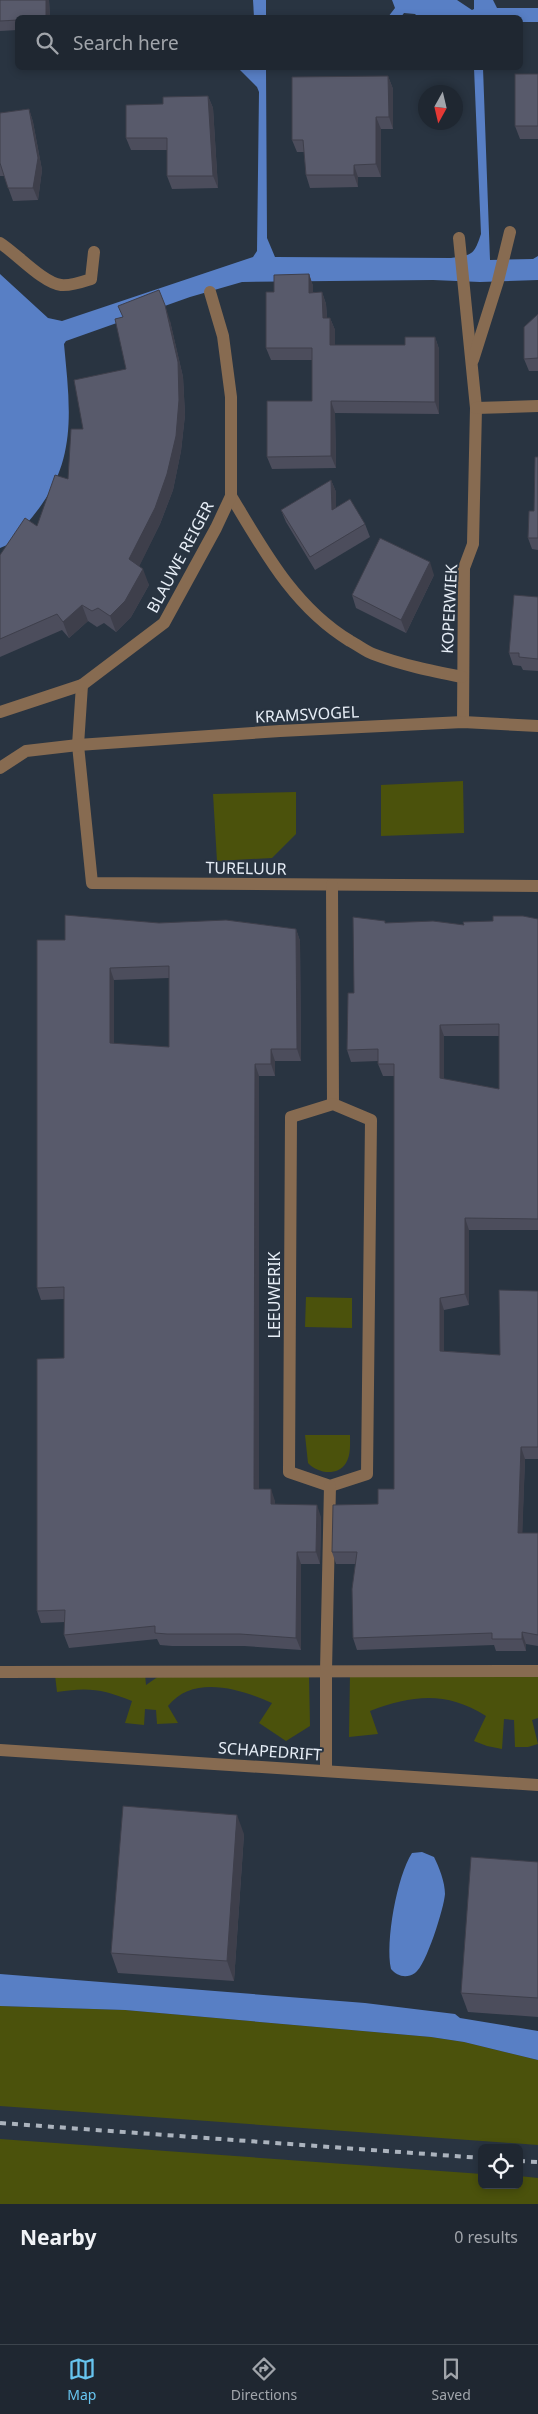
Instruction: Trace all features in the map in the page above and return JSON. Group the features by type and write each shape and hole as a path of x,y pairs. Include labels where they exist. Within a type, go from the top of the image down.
{"street":[{"name":"KOPERWIEK","path":"470,367 498,281 510,232"},
{"name":"KOPERWIEK","path":"458,238 464,283 470,367 476,408 473,544 464,568 463,722"},
{"path":"0,243 14,252 47,280 60,285 91,279 94,252"},
{"name":"BLAUWE REIGER","path":"0,712 82,685 164,623 231,496 231,397 223,336 210,292"},
{"path":"476,408 538,406"},
{"name":"BLAUWE REIGER","path":"231,496 272,566 297,598 329,628 371,654 416,668 462,677"},
{"path":"0,768 26,751 78,745 82,685"},
{"name":"KRAMSVOGEL","path":"78,745 280,731 463,722 538,726"},
{"name":"TURELUUR","path":"78,745 92,882 538,886"},
{"path":"326,1771 330,1486 367,1474 371,1120 332,1104 332,885"},
{"name":"LEEUWERIK","path":"330,1486 289,1472 291,1117 332,1104"},
{"path":"0,1672 538,1671"},
{"name":"SCHAPEDRIFT","path":"0,1750 538,1785"}],"green space":[{"path":"463,781 464,833 381,836 381,785"},
{"path":"296,792 296,834 272,858 217,861 213,794"},
{"path":"306,1297 352,1298 352,1328 305,1327"},
{"path":"305,1435 350,1435 348,1460 338,1470 332,1472 316,1469 308,1463"},
{"path":"350,1673 538,1676 538,1718 532,1720 538,1744 528,1747 515,1747 514,1720 504,1719 502,1749 474,1741 486,1716 457,1702 429,1698 401,1702 370,1711 378,1734 349,1737"},
{"path":"145,1674 146,1685 159,1676 309,1676 310,1726 286,1741 259,1723 272,1703 246,1693 218,1687 190,1690 178,1696 168,1706 178,1723 157,1724 156,1710 145,1709 144,1725 125,1723 132,1701 112,1694 87,1689 57,1692 55,1675"},
{"path":"0,2006 125,2010 431,2037 464,2042 538,2060 538,2145 0,2106"},
{"path":"0,2139 478,2174 478,2189 523,2189 523,2176 538,2178 538,2204 0,2204"}],"water":[{"path":"253,0 266,0 266,15 254,15"},
{"path":"392,0 457,0 472,10 474,9 474,0 493,0 497,8 538,8 538,22 523,22 523,15 416,15 404,13 402,15 390,15 395,8"},
{"path":"240,70 266,70 267,238 275,257 451,258 472,253 481,234 474,70 483,70 490,260 533,259 538,256 538,280 480,282 433,280 242,282 190,297 66,341 64,344 69,406 66,446 61,466 53,485 38,510 7,545 0,548 0,274 48,318 62,321 253,257 257,251 259,92 257,87"},
{"path":"422,1852 434,1857 436,1861 444,1885 444,1901 434,1936 424,1960 415,1973 402,1976 391,1969 391,1926 397,1893 407,1863 412,1853"},
{"path":"0,1974 365,2003 455,2014 460,2018 538,2031 538,2060 464,2042 431,2037 125,2010 0,2006"}],"building":[{"path":"0,0 46,0 46,15 15,15 15,20 0,21"},
{"path":"515,74 538,74 538,126 515,126"},
{"path":"388,76 389,117 376,117 376,164 354,165 354,175 306,175 303,140 292,140 292,77"},
{"path":"208,96 213,176 167,176 167,138 126,138 126,105 163,104 163,97"},
{"path":"29,109 38,158 33,188 8,188 0,163 0,113"},
{"path":"309,274 309,293 322,292 323,318 330,318 330,345 405,345 405,337 435,337 435,402 331,401 331,456 267,457 267,401 312,401 312,348 266,348 266,292 274,292 274,275"},
{"path":"159,290 165,305 178,362 179,400 176,436 167,474 155,508 129,559 143,569 125,601 110,616 98,608 92,611 82,605 63,622 57,614 0,639 0,555 25,518 37,526 55,475 68,479 71,429 83,429 74,380 126,369 115,319 123,317 118,306"},
{"path":"538,314 538,358 524,359 524,327"},
{"path":"535,457 538,457 538,538 528,538 529,511 534,511"},
{"path":"331,480 332,510 350,499 365,524 310,557 281,510"},
{"path":"380,538 430,562 401,620 352,595"},
{"path":"514,595 538,597 538,659 519,657 519,653 509,653"},
{"path":"65,915 159,923 226,920 296,929 297,1049 271,1049 271,1064 255,1064 254,1489 271,1489 271,1504 317,1505 316,1552 297,1552 296,1638 240,1634 155,1633 155,1626 64,1635 65,1610 37,1611 37,1359 64,1358 64,1287 37,1288 37,940 65,940","holes":["169,966 169,1047 110,1043 110,968"]},
{"path":"493,916 523,916 538,919 538,1219 465,1218 465,1294 440,1298 440,1351 500,1355 499,1290 538,1291 538,1447 521,1447 518,1533 538,1533 538,1635 522,1632 522,1639 492,1639 492,1633 353,1638 352,1589 357,1552 332,1552 333,1505 378,1504 378,1489 394,1489 394,1064 378,1064 378,1049 347,1050 348,993 354,993 353,917 385,921 385,923 433,921 464,925 463,922 493,921","holes":["499,1024 499,1089 440,1078 440,1025"]},
{"path":"123,1806 237,1815 227,1961 111,1953"},
{"path":"471,1857 538,1862 538,1998 461,1993"}],"railway":[{"path":"0,2123 478,2158"},
{"path":"523,2161 538,2162"}]}
